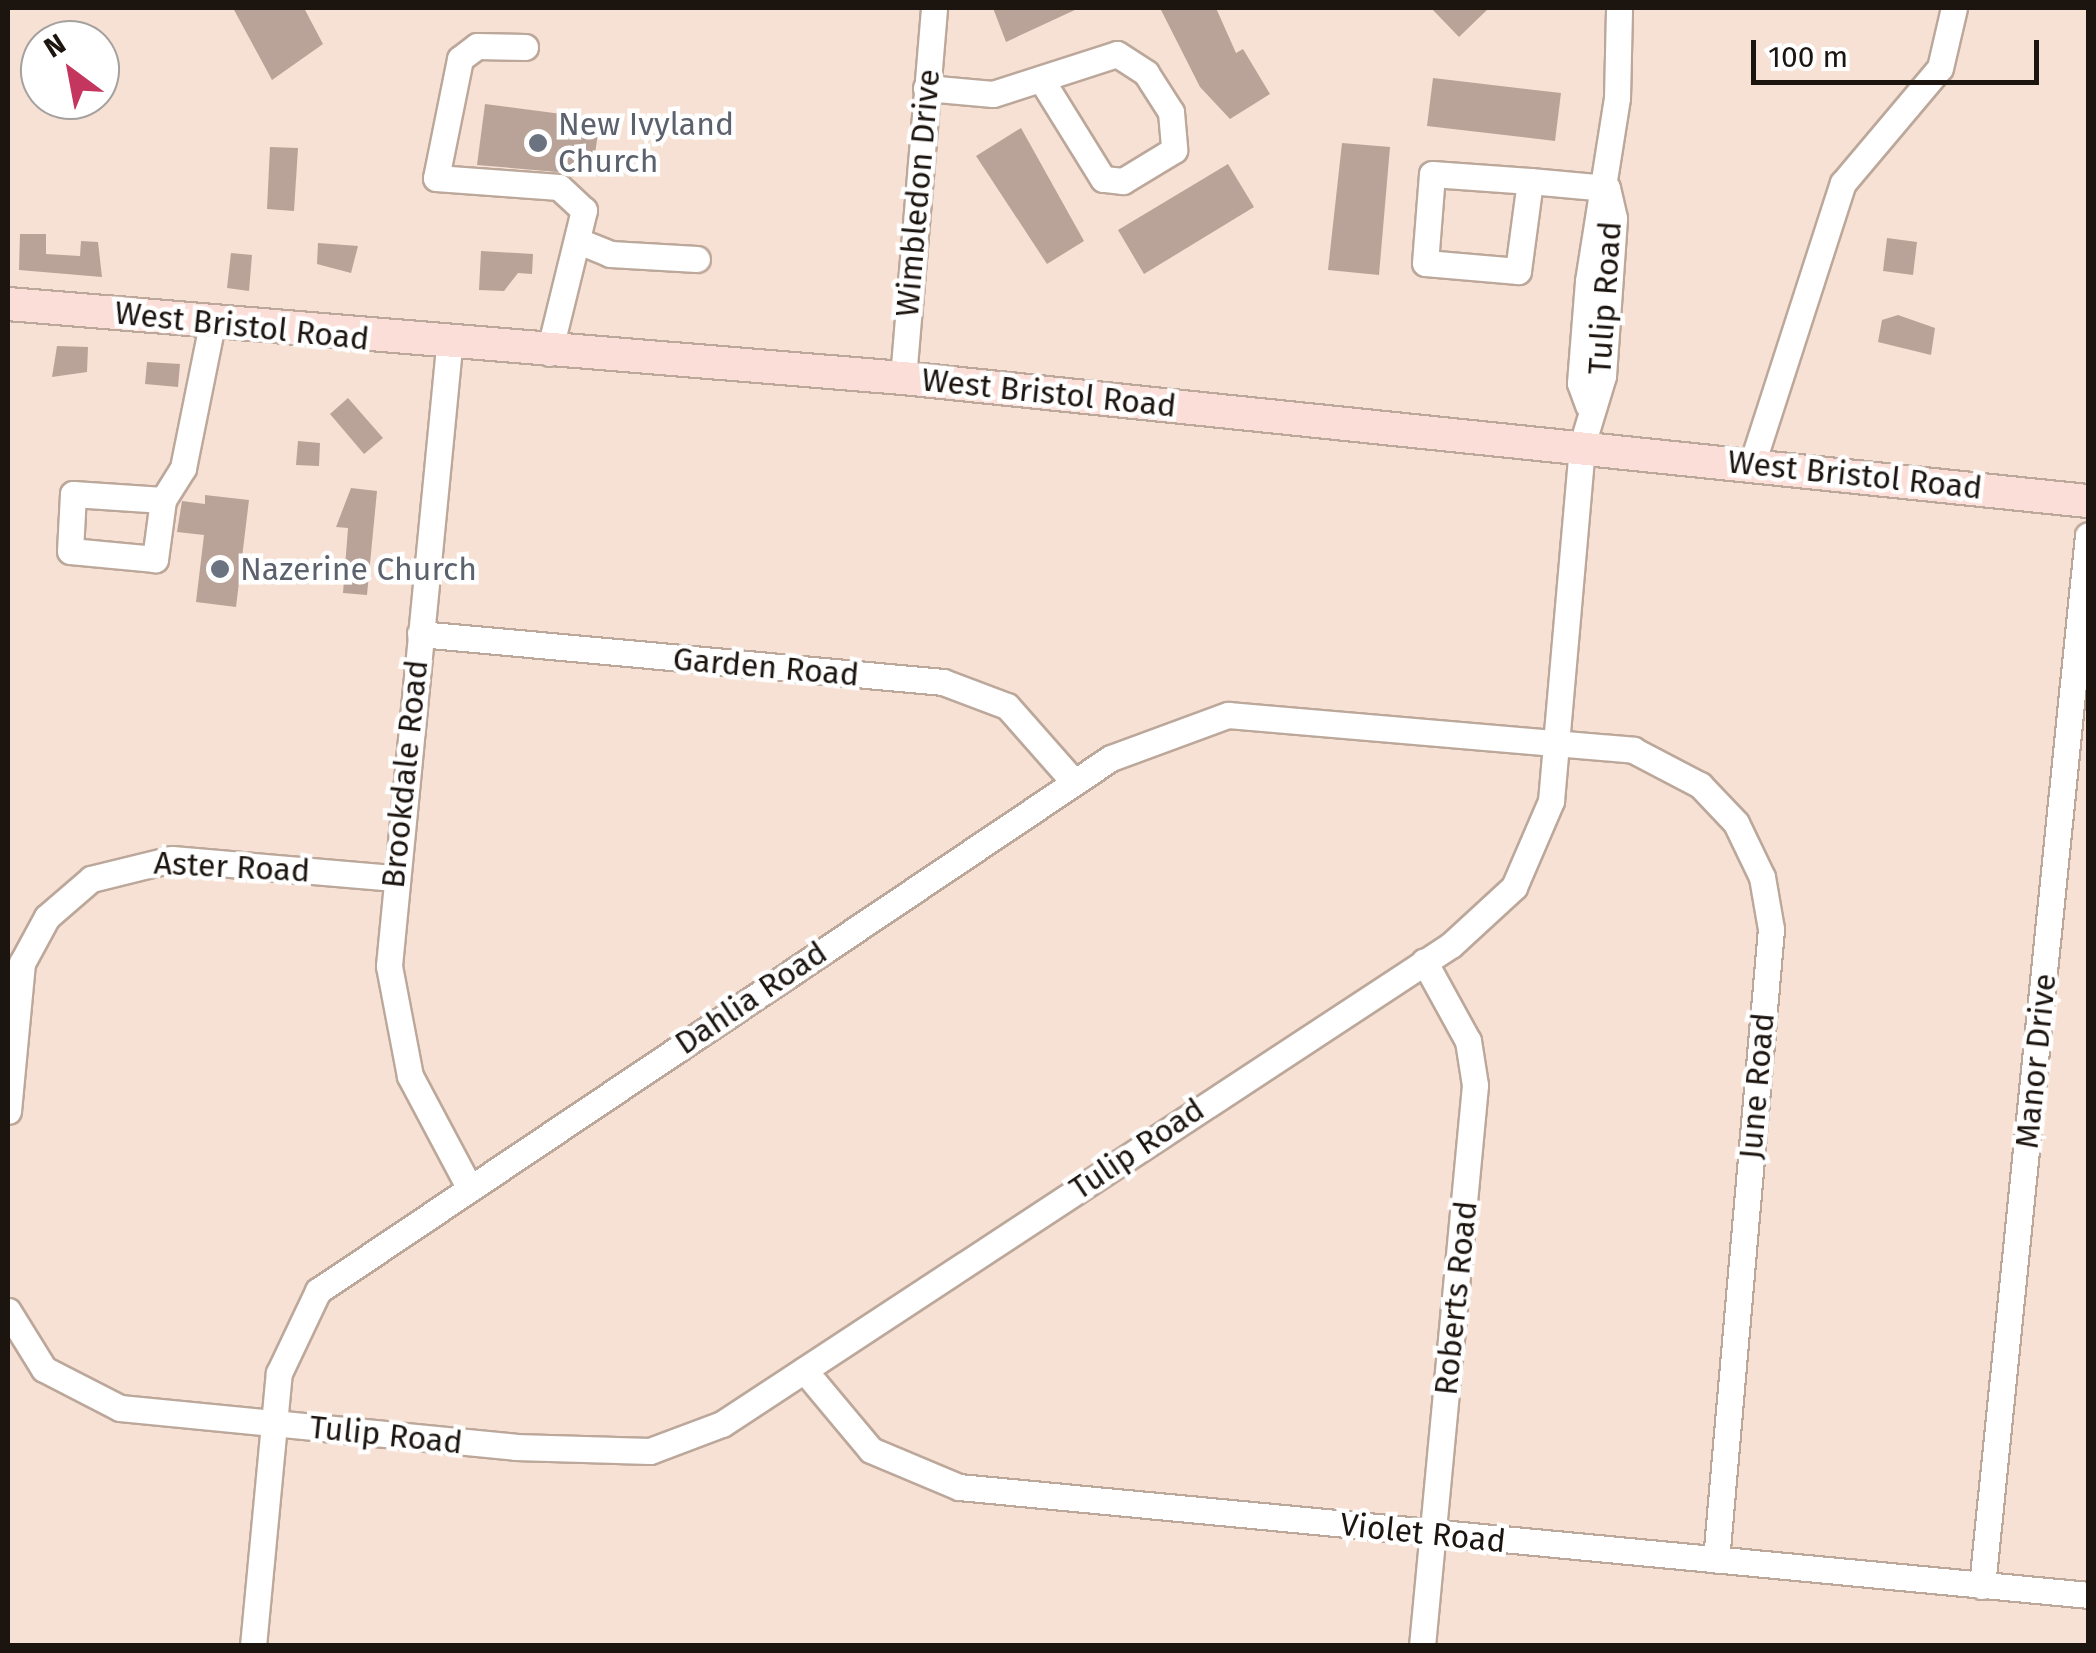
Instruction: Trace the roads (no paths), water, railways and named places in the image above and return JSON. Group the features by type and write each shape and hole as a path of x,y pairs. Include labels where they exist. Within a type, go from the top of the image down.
{"main road":[{"name":"West Bristol Road","path":"8,304 449,346 903,378 1582,445 2088,501"}],"street":[{"name":"Wimbledon Drive","path":"903,378 934,8"},
{"name":"Tulip Road","path":"274,1424 650,1450 722,1424 1424,962 1499,906 1520,877 1551,801 1588,405 1580,383 1588,281 1594,215 1607,188 1619,8"},
{"path":"1752,464 1843,183 1940,68 1954,8"},
{"path":"526,48 476,46 460,59 436,178 559,187 584,210 581,242 549,354"},
{"path":"926,88 993,94 1106,54 1133,60 1171,112 1174,150 1122,181 1103,179 1041,80"},
{"path":"1530,181 1518,271 1425,262 1432,174 1530,181 1607,188"},
{"path":"581,242 610,254 697,259"},
{"path":"163,500 182,468 212,324"},
{"name":"Brookdale Road","path":"449,346 389,966 398,1035 424,1110 468,1185"},
{"name":"Manor Drive","path":"1982,1586 2088,535"},
{"name":"Garden Road","path":"420,634 943,682 1007,706 1074,782"},
{"name":"Dahlia Road","path":"254,1646 284,1353 318,1291 468,1185 1074,782 1164,732 1228,715 1557,740"},
{"name":"June Road","path":"1557,740 1633,750 1700,785 1736,824 1768,904 1716,1560"},
{"name":"Aster Road","path":"8,1110 22,963 48,917 91,879 172,859 395,878"},
{"name":"Roberts Road","path":"1422,1646 1475,1085 1468,1040 1424,962"},
{"path":"8,1311 44,1369 90,1399 274,1424"},
{"name":"Violet Road","path":"804,1370 856,1438 921,1478 1434,1534 2088,1596"}],"place":[{"name":"New Ivyland Church","path":"538,143"},
{"name":"Nazerine Church","path":"220,569"}]}
